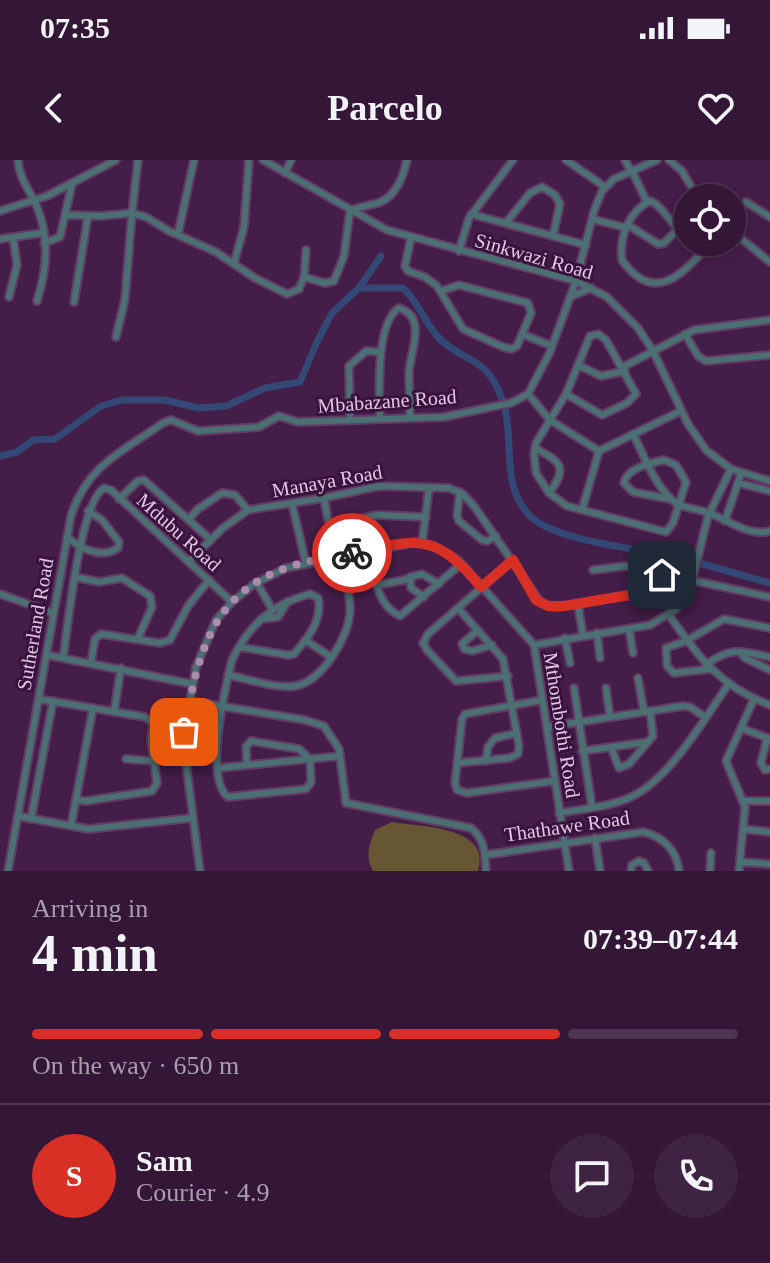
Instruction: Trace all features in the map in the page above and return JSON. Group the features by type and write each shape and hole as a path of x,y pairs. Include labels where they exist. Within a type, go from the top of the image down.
{"street":[{"path":"18,160 44,243 47,268 37,301"},
{"path":"0,211 72,184 116,160"},
{"path":"116,337 125,299 138,160"},
{"path":"178,234 194,160"},
{"path":"234,263 244,227 249,160"},
{"name":"Sinkwazi Road","path":"263,160 350,211 397,234 576,281 591,288 625,312 653,351 699,442 731,469 770,481"},
{"path":"285,173 291,160"},
{"path":"304,277 328,283 337,277 347,242 350,211 390,197 402,177 407,160"},
{"path":"459,251 471,214 513,160"},
{"path":"566,160 605,187"},
{"path":"579,169 585,160"},
{"path":"625,160 647,202"},
{"path":"599,451 550,420 528,394 552,346 605,187 657,160"},
{"path":"669,160 682,171 690,184"},
{"path":"44,243 60,237 72,184"},
{"path":"506,223 530,193 542,187 555,195 560,204 553,236"},
{"path":"674,228 657,203 647,202 634,212 621,251 622,260 628,268 650,282 669,282 698,256"},
{"path":"746,202 770,217"},
{"path":"66,215 132,213 146,217 287,294 299,289 304,277 306,250"},
{"path":"471,214 586,245"},
{"path":"74,302 88,216"},
{"path":"592,219 628,227 658,244 664,243 674,233"},
{"path":"0,239 42,233"},
{"path":"9,297 17,263 13,237"},
{"path":"411,238 405,266 408,271 429,279 441,291 451,312 468,332 509,349 517,346 531,313 528,303 456,284 441,291"},
{"path":"746,242 770,262"},
{"path":"564,278 570,295"},
{"path":"570,295 591,288"},
{"path":"380,418 381,352 393,311 399,308 406,311 416,331 409,369 410,418"},
{"path":"578,365 601,376 624,369 701,328 770,320"},
{"path":"522,334 552,346"},
{"path":"566,394 598,414 608,414 635,397 636,390 606,340 596,334 588,339 566,394 535,448 536,473 549,493 563,505 666,532 673,523 677,504 686,487 683,475 668,460 628,474 624,480 626,487 637,493 670,499"},
{"path":"685,334 698,356 706,361 770,355"},
{"path":"350,419 349,366 366,351 381,352"},
{"name":"Mbabazane Road","path":"163,423 176,421 198,431 259,427 279,416 298,422 444,417 511,403 528,394"},
{"path":"582,510 599,451 681,411"},
{"name":"Sutherland Road","path":"8,871 67,537 77,497 92,474 163,423"},
{"path":"633,434 648,465 670,499 677,504 709,513 734,526 764,533 770,531"},
{"path":"535,448 560,466 560,476 549,493"},
{"path":"534,645 650,625 669,615 681,603 692,581 709,513 731,469"},
{"path":"725,521 741,473"},
{"path":"119,499 135,483 144,480 211,540"},
{"path":"738,483 770,491"},
{"name":"Manaya Road","path":"189,561 248,510 379,486 449,488 460,492"},
{"name":"Mdubu Road","path":"87,514 95,496 104,488 109,489 232,602"},
{"path":"200,871 183,740 192,684 211,629 232,602 257,583 286,568 357,552 422,543 429,488"},
{"path":"460,492 469,499 513,560 531,593 541,603 554,607 641,593 652,588 662,575"},
{"path":"460,492 459,521 482,540 496,536"},
{"path":"189,519 222,493 235,495 248,510"},
{"path":"324,498 331,523 378,515 426,517"},
{"path":"292,504 306,563"},
{"path":"63,658 87,514"},
{"path":"67,537 81,549 109,552 119,546 102,520 87,514 71,516"},
{"path":"352,521 357,552"},
{"name":"Mthombothi Road","path":"422,543 442,549 461,564 534,645 569,871"},
{"path":"370,550 384,603 397,616 405,613 461,564"},
{"path":"228,675 291,686 314,678 331,657 349,625 351,606 339,556"},
{"path":"508,676 456,681 423,643 425,637 513,560"},
{"path":"593,570 625,566 770,597"},
{"path":"377,585 422,574 439,584"},
{"path":"346,582 375,576"},
{"path":"75,577 99,582 122,578 150,596 152,607 138,638"},
{"path":"409,579 413,591 424,597"},
{"path":"91,663 95,639 101,634 160,643 170,640 188,606 209,580"},
{"path":"257,583 272,609"},
{"path":"0,594 53,613"},
{"path":"239,647 290,656 305,640 319,615 318,598 310,594 272,609 260,619 239,647 228,675 216,741 222,791 228,797 310,786 310,759 302,749 251,741 246,747 247,765"},
{"path":"260,619 278,617 288,601"},
{"path":"578,604 583,636"},
{"path":"457,763 509,758 518,754 503,659 458,608"},
{"path":"669,615 686,641 728,685 770,705"},
{"path":"770,628 724,619 686,641 666,648 667,666 679,673 708,667 722,653 739,651 770,657"},
{"path":"629,629 633,653"},
{"path":"478,630 462,644 464,649 472,651 492,645"},
{"path":"597,633 600,658"},
{"path":"565,638 570,663"},
{"path":"305,640 331,657"},
{"path":"739,651 745,658 770,670"},
{"path":"47,655 192,684"},
{"path":"114,712 121,668"},
{"path":"611,747 615,763 623,768 654,733 638,678"},
{"path":"559,813 633,796 651,783 670,764 728,685"},
{"path":"574,688 592,807"},
{"path":"606,688 610,717"},
{"path":"39,699 151,720 157,783 147,793 76,800"},
{"path":"739,871 744,801 726,761 754,699"},
{"path":"542,700 465,714 455,788 463,793 554,781"},
{"path":"31,819 53,701"},
{"path":"190,701 317,722 332,734 340,756 347,804 465,825 477,833 485,855 486,871"},
{"path":"547,727 687,706 705,717"},
{"path":"71,826 93,708"},
{"path":"741,728 769,739 761,763 764,769 770,769"},
{"path":"486,761 488,747 495,738 517,733"},
{"path":"582,751 648,742"},
{"path":"126,759 154,761 184,755"},
{"path":"219,768 340,756"},
{"path":"744,801 770,801"},
{"path":"18,816 101,829 192,818"},
{"path":"743,829 770,832"},
{"name":"Thathawe Road","path":"485,855 635,831 652,834 663,841 673,852 679,871"},
{"path":"595,838 600,871"},
{"path":"710,871 711,853"},
{"path":"631,871 634,862 641,861 648,871"},
{"path":"740,862 770,864"}],"shaded area":[{"path":"392,822 436,828 465,837 475,845 480,856 478,871 373,871 369,850 375,830"}],"waterway":[{"path":"359,288 381,256"},
{"path":"0,456 17,452 33,440 55,439 101,406 122,400 165,400 199,408 226,406 265,388 300,382 332,313 359,288 403,288 438,337 482,367 496,385 506,414 514,489 529,515 541,524 577,538 676,557 770,583"}],"way so far":[{"path":"184,732 196,667 211,629 223,611 254,584 274,573 352,553"}],"route":[{"path":"352,553 407,543 434,546 458,560 481,587 513,560 536,600 554,607 641,593 652,588 662,575"}]}
